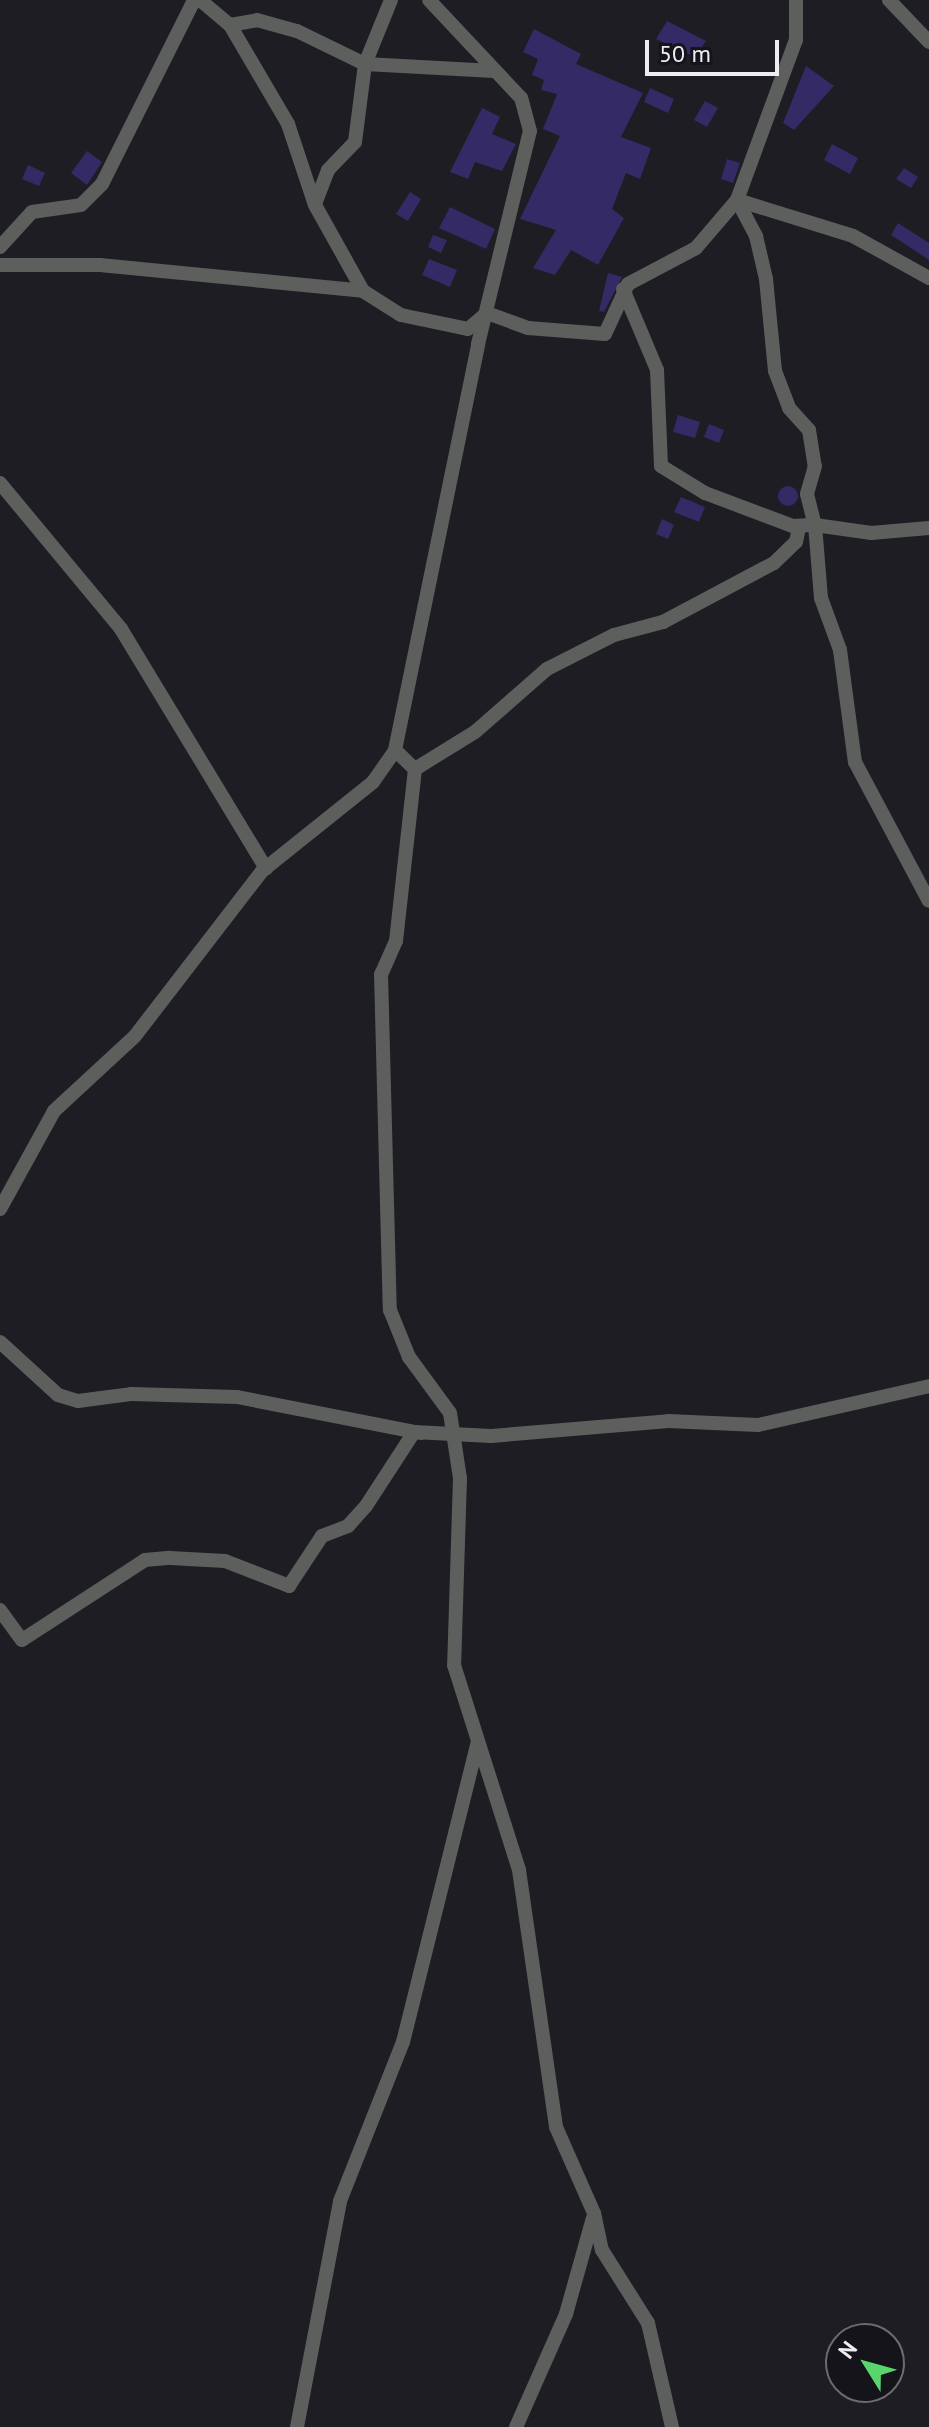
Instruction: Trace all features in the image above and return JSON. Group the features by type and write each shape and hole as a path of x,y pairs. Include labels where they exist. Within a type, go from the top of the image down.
{"street":[{"path":"0,247 32,212 81,205 102,184 194,0"},
{"path":"200,0 230,25 288,124 315,205 363,291"},
{"path":"315,205 328,170 355,142 365,64 391,0"},
{"path":"0,1209 54,1111 135,1036 266,868 373,782 395,750 487,313 530,131 521,98 429,0"},
{"path":"487,313 528,328 605,334 616,322 623,288 696,248 737,200 796,40 796,0"},
{"path":"889,0 929,42"},
{"path":"230,25 257,20 297,31 365,64 494,71"},
{"path":"737,200 853,236 929,278"},
{"path":"737,200 756,236 766,279 775,371 789,408 809,430 815,466 807,494 815,525 821,598 840,650 855,762 929,901"},
{"path":"0,265 86,264 363,291 401,315 468,329 487,313"},
{"path":"623,288 657,370 661,466 705,493 799,528 815,525 871,533 929,528"},
{"path":"0,483 121,629 266,868"},
{"path":"415,769 475,732 547,669 614,635 663,622 774,563 796,542 799,528"},
{"path":"395,750 415,769"},
{"path":"415,769 396,941 381,974 384,1246 390,1310 409,1357 450,1413 460,1478 454,1665 519,1870 556,2127 594,2213 602,2250 648,2323 672,2427"},
{"path":"0,1342 58,1395 78,1401 131,1394 237,1397 414,1432 453,1436 668,1421 758,1425 929,1386"},
{"path":"0,1610 22,1640 145,1560 225,1561 289,1586 322,1536 348,1526 366,1506 414,1432"},
{"path":"297,2427 340,2201 403,2042 478,1742"},
{"path":"516,2427 566,2314 594,2213"}],"building":[{"path":"667,21 706,41 695,57 656,39"},
{"path":"534,29 581,54 576,64 643,93 621,137 651,148 640,179 626,173 612,209 624,218 598,265 571,250 555,275 533,268 556,230 520,219 560,136 543,129 557,94 541,90 544,80 532,75 538,59 523,52"},
{"path":"806,66 834,86 794,130 783,123"},
{"path":"650,88 674,99 668,113 644,102"},
{"path":"705,101 718,108 707,127 694,120"},
{"path":"482,108 500,117 492,134 516,144 502,171 475,162 468,179 450,172"},
{"path":"832,144 858,158 850,174 824,160"},
{"path":"87,151 102,162 87,185 71,173"},
{"path":"727,159 740,163 733,183 721,179"},
{"path":"28,165 45,173 39,186 22,179"},
{"path":"904,168 918,177 911,188 896,179"},
{"path":"410,192 421,199 408,221 396,214"},
{"path":"450,207 495,229 486,249 439,228"},
{"path":"898,223 929,243 929,260 891,235"},
{"path":"433,235 447,240 441,253 428,247"},
{"path":"429,259 457,270 450,287 422,275"},
{"path":"608,273 622,277 604,312 599,311"},
{"path":"678,415 700,422 695,438 673,432"},
{"path":"709,424 724,430 719,443 704,437"},
{"path":"784,486 792,486 798,496 792,506 784,506 778,500 778,492"},
{"path":"681,497 705,507 699,522 674,512"},
{"path":"662,519 674,525 668,539 656,534"}]}
